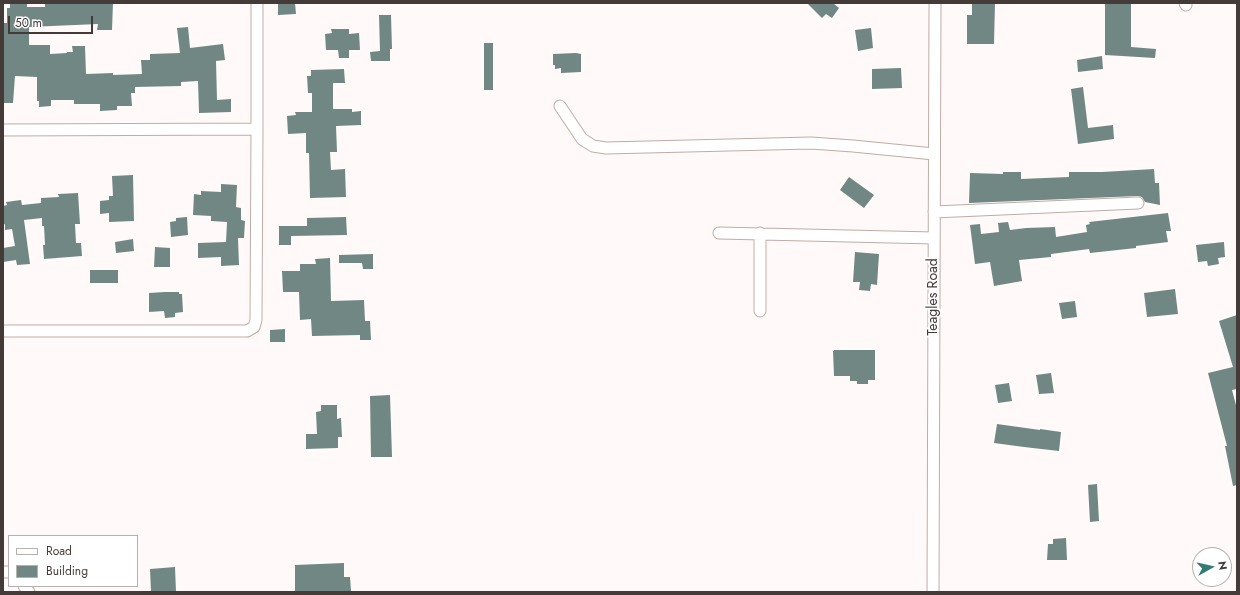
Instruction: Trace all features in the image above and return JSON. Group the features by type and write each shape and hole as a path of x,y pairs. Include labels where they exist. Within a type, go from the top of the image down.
{"street":[{"path":"3,331 247,331 254,327 256,320 257,3"},
{"name":"Teagles Road","path":"933,592 935,3"},
{"path":"560,106 582,139 593,146 606,148 811,143 934,154"},
{"path":"3,130 257,129"},
{"path":"934,212 1138,203"},
{"path":"719,232 934,238"},
{"path":"760,234 760,311"}],"building":[{"path":"10,3 27,3 27,7 45,7 45,3 113,3 112,30 97,30 98,24 29,27 29,45 50,45 50,54 73,52 72,46 85,46 86,74 142,74 141,60 150,60 150,54 180,53 177,28 188,27 190,48 223,44 225,60 216,61 217,100 231,99 231,112 199,113 198,81 181,82 181,86 135,87 135,93 131,93 132,106 117,106 117,110 100,111 100,104 74,104 74,100 51,100 51,106 39,107 39,101 37,101 37,77 15,76 13,103 3,103 3,23 7,23 7,8 10,8"},
{"path":"278,3 295,3 296,14 278,15"},
{"path":"807,3 833,3 839,8 832,18 826,14 822,18"},
{"path":"972,3 995,3 994,44 967,44 967,15 972,15"},
{"path":"1105,3 1131,3 1131,47 1156,49 1155,58 1105,55"},
{"path":"379,15 391,15 392,49 390,49 390,61 371,61 370,52 380,51"},
{"path":"871,28 873,48 858,51 855,30"},
{"path":"331,29 349,29 349,34 359,33 360,50 349,50 349,58 339,58 338,50 326,50 325,34 332,33"},
{"path":"484,43 493,43 493,90 484,90"},
{"path":"553,54 581,54 581,72 561,73 561,68 555,69 555,65 553,65"},
{"path":"1102,56 1103,69 1078,72 1077,60"},
{"path":"901,68 902,88 872,89 872,69"},
{"path":"344,69 345,83 333,83 333,109 352,109 352,112 361,111 361,125 336,126 337,152 330,152 331,170 345,169 346,197 310,198 309,153 306,153 306,133 288,134 287,116 296,115 295,112 312,112 312,93 308,93 307,76 311,76 311,70"},
{"path":"1083,87 1088,128 1113,125 1114,139 1078,144 1071,89"},
{"path":"1154,169 1155,183 1159,183 1160,205 1145,202 1142,197 1138,196 969,203 970,173 1003,174 1003,172 1021,172 1021,179 1069,177 1069,172"},
{"path":"133,175 134,221 109,222 109,213 100,214 100,201 109,200 109,196 113,196 112,176"},
{"path":"849,177 874,195 864,208 840,190"},
{"path":"221,184 237,185 236,207 241,208 241,220 245,221 244,238 238,238 239,265 221,266 221,257 198,258 198,243 226,242 227,222 211,221 211,216 193,215 194,194 201,195 201,191 221,192"},
{"path":"78,193 80,224 75,224 76,243 81,243 82,256 44,259 43,245 45,245 42,218 24,220 30,264 17,265 16,260 3,262 3,248 15,246 12,229 5,230 5,224 3,225 3,206 7,205 6,202 21,200 22,205 41,203 41,198 59,197 58,194"},
{"path":"1168,213 1171,231 1166,231 1168,242 1136,246 1136,248 1090,253 1089,249 1051,254 1051,257 1019,260 1022,281 994,286 990,262 975,264 970,225 980,224 981,234 999,232 998,223 1008,222 1010,230 1055,227 1056,237 1087,232 1086,225 1090,224 1089,222"},
{"path":"187,217 188,235 171,237 170,222 176,221 176,218"},
{"path":"346,217 347,235 291,236 291,245 279,245 279,226 307,226 307,218"},
{"path":"133,239 134,251 116,253 115,242"},
{"path":"1224,242 1225,257 1218,258 1219,264 1208,266 1207,261 1198,262 1196,245"},
{"path":"155,247 170,248 170,267 154,267"},
{"path":"855,252 879,254 877,285 871,284 870,291 859,290 860,282 853,282"},
{"path":"373,254 373,269 363,269 362,263 339,263 339,255"},
{"path":"330,258 331,301 364,300 365,321 370,321 371,340 360,340 360,335 312,336 311,319 300,320 299,292 283,292 282,271 300,271 300,264 316,264 315,259"},
{"path":"90,270 118,270 118,283 90,283"},
{"path":"1175,289 1178,314 1147,317 1144,293"},
{"path":"179,292 179,294 182,294 183,312 175,313 175,317 165,318 164,311 149,312 149,293"},
{"path":"1075,301 1077,317 1062,319 1059,303"},
{"path":"1237,315 1237,389 1232,390 1237,409 1237,485 1233,486 1225,446 1227,446 1208,373 1233,367 1219,321"},
{"path":"285,329 285,342 270,342 270,330"},
{"path":"834,350 875,350 875,380 868,380 868,384 857,384 857,381 850,381 850,376 834,376"},
{"path":"1051,373 1054,393 1039,394 1036,375"},
{"path":"1009,383 1012,401 998,403 995,385"},
{"path":"390,395 392,457 371,457 370,396"},
{"path":"321,405 337,405 337,419 341,418 342,437 338,437 338,448 306,449 306,434 317,434 316,412 321,411"},
{"path":"997,424 1061,432 1059,451 994,443"},
{"path":"1097,484 1099,521 1090,522 1088,485"},
{"path":"1066,538 1067,560 1047,560 1048,544 1053,544 1053,539"},
{"path":"344,563 344,577 350,577 351,591 295,592 295,565"},
{"path":"175,567 176,592 151,592 150,569"}]}
